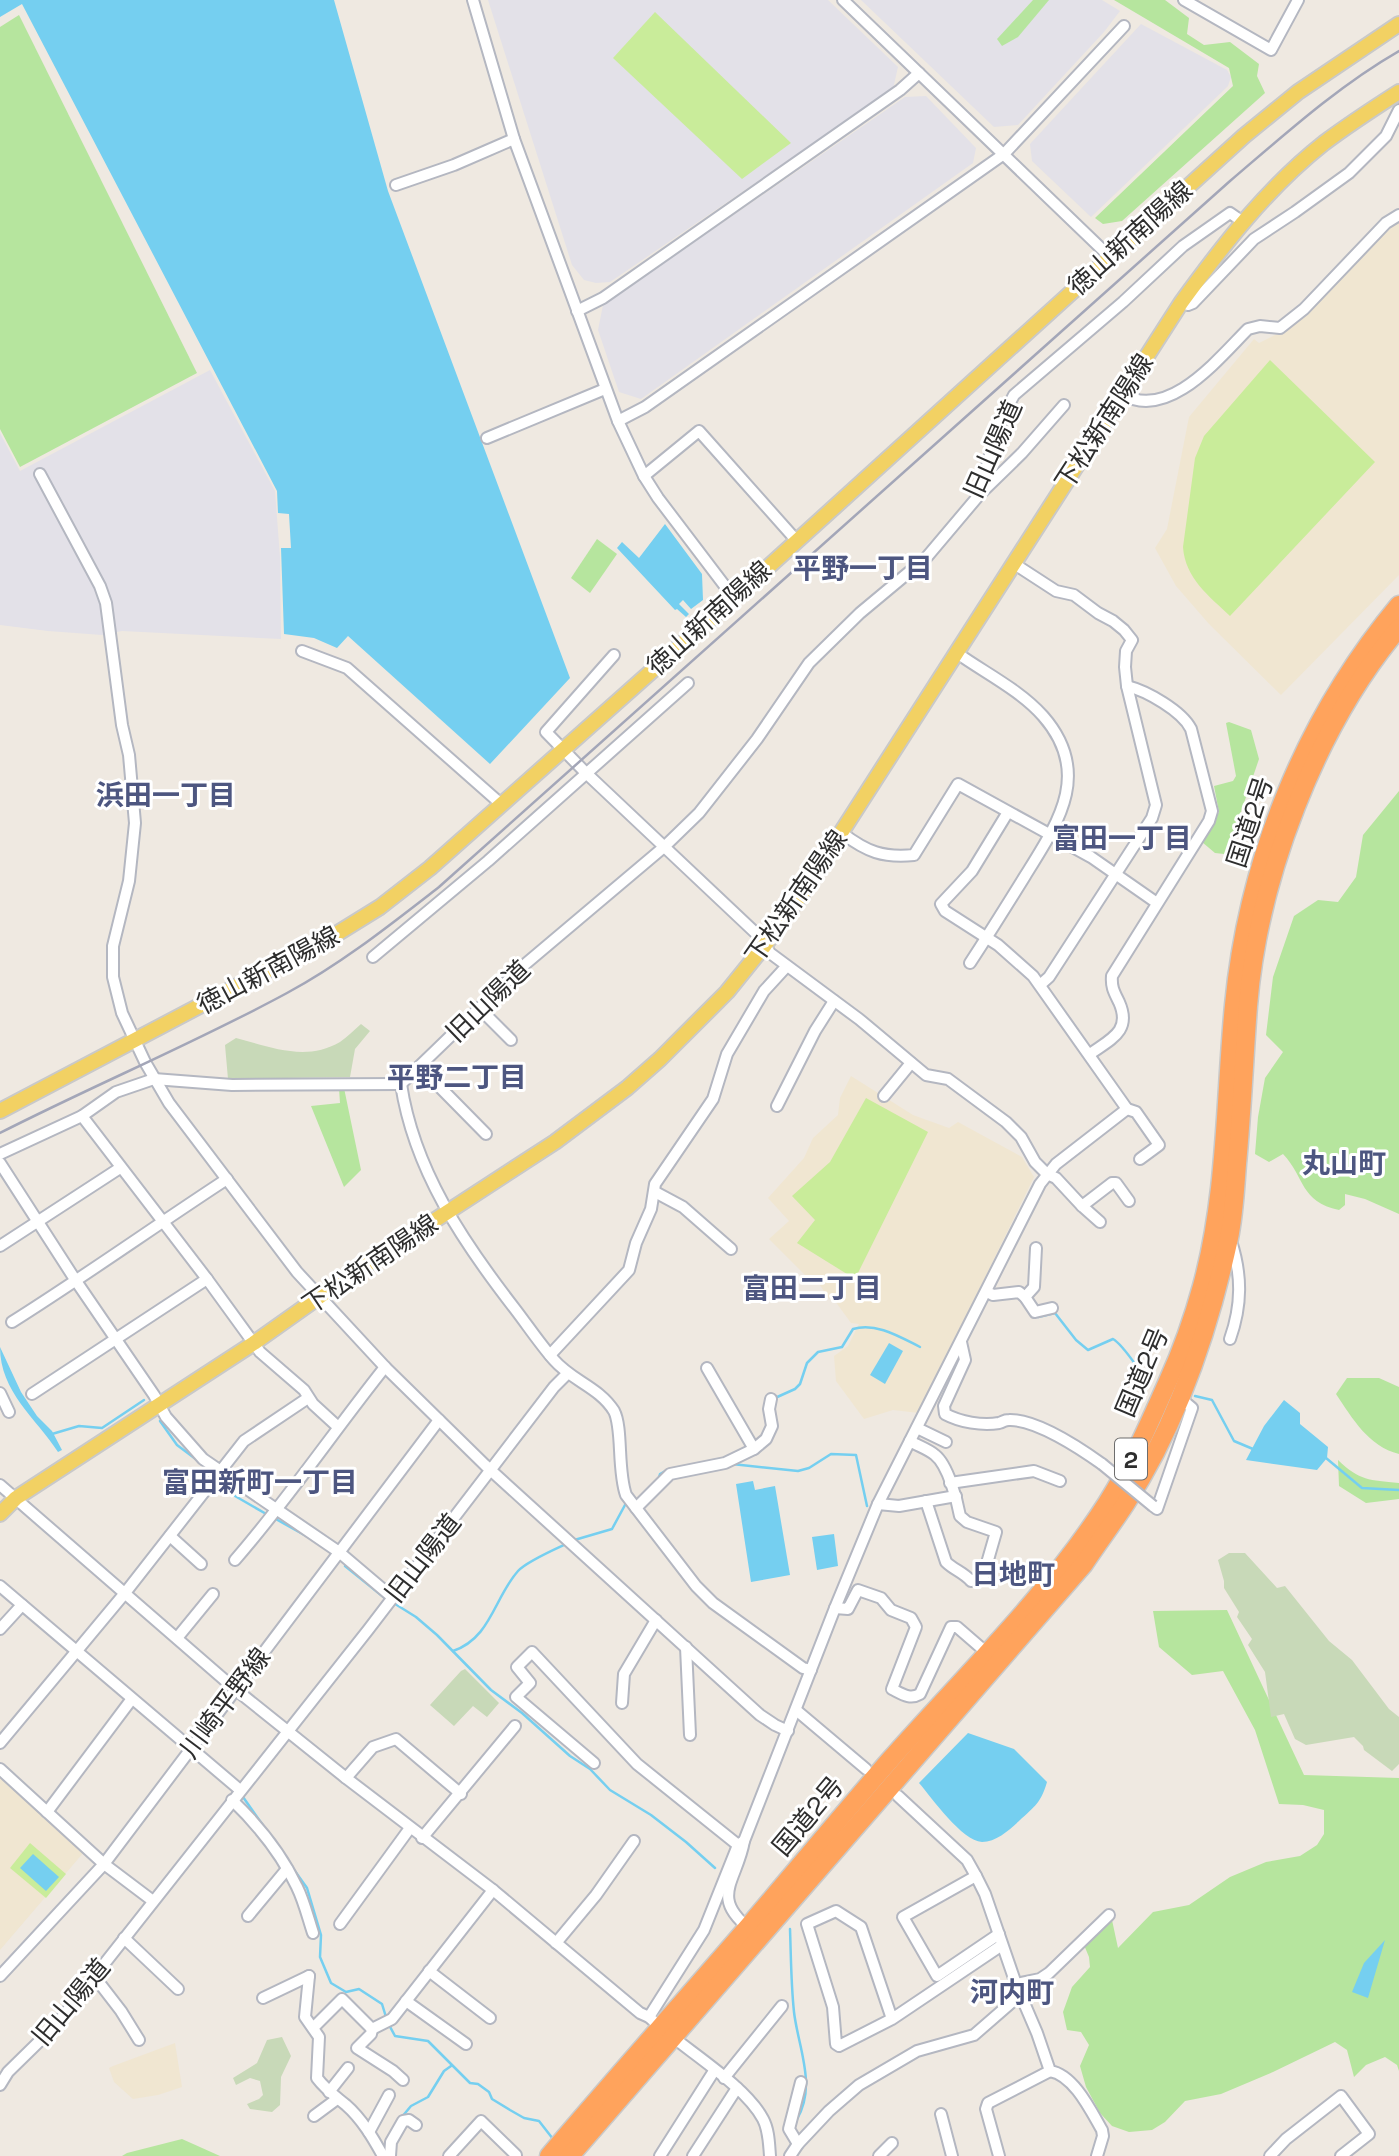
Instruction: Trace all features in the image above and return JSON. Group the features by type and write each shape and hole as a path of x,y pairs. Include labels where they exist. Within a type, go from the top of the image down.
{"highway":[{"name":"国道2号","path":"754,1932 891,1759 987,1653 1070,1555 1107,1503 1137,1449 1189,1330 1203,1282 1213,1228 1225,1130 1234,1002 1244,934 1262,860 1288,785 1312,736 1342,683 1399,606"},
{"name":"国道2号","path":"549,2156 661,2027 754,1932 1084,1563 1126,1502 1156,1450 1203,1340 1229,1235 1239,1144 1248,1002 1259,933 1276,863 1301,793 1326,739 1354,690 1399,628"},
{"name":"国道2号","path":"570,2156 661,2027"}],"main road":[{"name":"徳山新南陽線","path":"0,1111 338,933 430,867 734,598 1244,136 1298,92 1399,24"},
{"name":"下松新南陽線","path":"0,1514 16,1498 555,1142 627,1088 704,1016 765,945 842,833 1181,303 1242,222 1286,177 1322,145 1399,92"}],"street":[{"path":"473,0 514,139 618,421 644,476 734,598"},
{"path":"843,0 1109,256"},
{"path":"1184,0 1271,50 1298,0"},
{"path":"618,421 645,407 1004,154 1124,26"},
{"path":"577,311 614,290 900,90 919,73"},
{"path":"1181,303 1193,303 1254,239 1349,173 1386,136 1399,110"},
{"path":"396,185 454,165 514,139"},
{"name":"旧山陽道","path":"401,1084 533,958 664,847 699,813 731,774 809,663 860,613 918,565 980,494 992,446 1014,395 1183,246 1230,213 1242,222"},
{"path":"1122,394 1133,401 1145,402 1176,393 1195,381 1248,329 1260,326 1280,328 1304,309 1386,223 1399,215"},
{"path":"487,438 605,388"},
{"path":"980,494 1022,453 1064,405"},
{"path":"644,476 698,431 796,540"},
{"path":"40,474 100,586 110,629 122,725 129,755 135,823 129,881 113,946 113,977 122,1013 154,1079 169,1104 297,1272 384,1367 491,1470 760,1715 788,1731"},
{"path":"1013,563 1056,592 1074,595 1124,630 1132,640 1126,651 1127,686 1156,805 1152,818 1049,977 1040,985"},
{"path":"302,651 347,668 501,804"},
{"path":"957,653 1020,696 1055,730 1066,751 1068,788 1050,836 970,963"},
{"path":"614,655 547,732 586,773 761,938 769,953 926,1075 948,1079 1006,1122 1021,1137 1035,1162 1047,1174 1056,1178 1100,1222"},
{"path":"373,957 488,861 688,683"},
{"path":"1090,1054 1110,1039 1124,1023 1124,1015 1111,986 1112,976 1209,821 1212,811 1191,729 1186,720 1139,689 1127,686"},
{"path":"842,833 876,853 914,855 958,784 1091,857 1157,903"},
{"path":"1007,811 972,871 941,904 945,911 1018,960 1040,985 1127,1109 1136,1112 1159,1144 1140,1159"},
{"path":"550,1355 629,1270 636,1243 651,1209 659,1175 713,1099 727,1055 764,991 786,967"},
{"path":"777,1106 815,1031 834,1001"},
{"path":"480,1009 511,1040"},
{"path":"884,1096 911,1063"},
{"path":"420,1067 486,1135"},
{"path":"0,1154 82,1116 116,1092 154,1079 232,1085 401,1084 413,1138 434,1188 478,1259 550,1355 567,1374 601,1394 616,1415 621,1482 626,1495 696,1586 713,1603 811,1671"},
{"path":"661,2027 788,1731 878,1504 1047,1174 1127,1109"},
{"path":"82,1116 260,1352 304,1390 337,1426"},
{"path":"0,1163 166,1417 184,1439 219,1474 339,1552 392,1597"},
{"path":"0,1246 120,1168"},
{"path":"12,1322 227,1179"},
{"path":"1082,1206 1112,1183 1116,1183 1129,1200"},
{"path":"655,1192 683,1207 731,1249"},
{"path":"1229,1235 1237,1258 1241,1291 1236,1324 1230,1339"},
{"path":"1025,1297 1034,1287 1036,1248"},
{"path":"32,1394 207,1279"},
{"path":"987,1292 993,1295 1019,1292 1035,1312 1052,1308"},
{"path":"961,1342 965,1360 944,1406 945,1415 958,1421 998,1423 1008,1419 1045,1430 1102,1464 1157,1509 1192,1408 1180,1398"},
{"path":"235,1560 278,1511 337,1426 384,1367"},
{"path":"707,1368 754,1449"},
{"name":"旧山陽道","path":"0,2085 56,2025 567,1374"},
{"path":"0,1393 9,1412"},
{"path":"0,1743 125,1593 244,1441 309,1398"},
{"path":"636,1508 670,1474 725,1463 754,1449 771,1433 771,1399"},
{"name":"川崎平野線","path":"0,1976 104,1864 439,1420"},
{"path":"917,1428 946,1442"},
{"path":"910,1441 940,1460 956,1496 960,1516 967,1522 996,1532 983,1577 971,1581 963,1572 953,1569 946,1562 926,1501"},
{"path":"950,1483 1034,1471 1060,1481"},
{"path":"0,1485 235,1689 422,1838 493,1890 640,2013 737,2088 764,2119 770,2156"},
{"path":"878,1504 899,1506 956,1496"},
{"path":"170,1536 201,1564"},
{"path":"0,1586 240,1790"},
{"path":"835,1608 848,1609 858,1590 881,1598 891,1610 911,1618 916,1627 892,1689 906,1696 915,1698 920,1694 951,1627 957,1627 987,1653"},
{"path":"177,1638 213,1594"},
{"path":"0,1629 22,1605"},
{"path":"622,1703 624,1674 656,1620"},
{"path":"686,1647 690,1735"},
{"path":"594,1763 516,1697 530,1683 517,1667 532,1653 637,1764 741,1843"},
{"path":"47,1812 131,1700"},
{"path":"796,1710 866,1769"},
{"path":"422,1838 515,1726"},
{"path":"346,1778 373,1747 396,1739 460,1794"},
{"path":"0,1769 104,1864 153,1901"},
{"path":"898,1796 967,1860 976,1876 1050,2071"},
{"path":"232,1800 247,1814 288,1869 313,1933"},
{"path":"340,1924 410,1828"},
{"path":"556,1943 596,1895 634,1841"},
{"path":"741,1843 741,1857 727,1891 727,1902 736,1918 754,1932"},
{"path":"248,1916 288,1869"},
{"path":"976,1876 903,1917 937,1976 1000,1940"},
{"path":"403,2080 357,2049 371,2034 372,2029 388,2021 406,2001 493,1890"},
{"path":"892,2019 861,1927 836,1911 807,1924 833,2007 836,2044 839,2046 892,2019 1000,1940"},
{"path":"1016,1984 1040,1979 1049,1973 1109,1915"},
{"path":"124,1938 178,1989"},
{"path":"429,1971 490,2018"},
{"path":"94,1976 139,2040"},
{"path":"263,1998 309,1976 305,2017 319,2037 317,2078 369,2132 383,2156"},
{"path":"790,2156 843,2097 859,2085 917,2051 974,2035 1020,1995"},
{"path":"314,2027 342,1999 372,2029"},
{"path":"406,2001 466,2044"},
{"path":"660,2156 719,2074 782,2006"},
{"path":"314,2116 333,2096 348,2068"},
{"path":"999,2156 986,2109 988,2103 1050,2071 1056,2072 1089,2105 1103,2136 1097,2156"},
{"path":"798,2144 789,2129 802,2082"},
{"path":"693,2156 737,2088"},
{"path":"369,2132 389,2095"},
{"path":"1270,2156 1286,2139 1341,2096 1369,2134 1341,2156"},
{"path":"941,2114 952,2156"},
{"path":"390,2156 391,2142 403,2122 409,2120 416,2125"},
{"path":"449,2156 481,2121 516,2155"},
{"path":"880,2156 892,2143"}],"shaded area":[{"path":"488,0 828,0 898,67 893,89 610,282 596,283 584,280 572,265"},
{"path":"861,0 1102,0 1120,11 1018,125 994,127"},
{"path":"1141,24 1227,70 1231,77 1228,86 1091,217 1032,161 1030,144"},
{"path":"926,96 976,148 973,163 641,399 619,392 598,330 603,305 905,97"},
{"path":"1399,220 1399,575 1281,695 1209,624 1176,586 1155,548 1167,529 1189,417 1254,339 1259,343 1289,328"},
{"path":"210,370 275,491 280,557 281,639 122,631 102,635 0,625 0,433 20,471"},
{"path":"851,1076 913,1115 949,1128 958,1122 1022,1157 1034,1177 919,1413 893,1410 864,1419 836,1381 834,1356 848,1346 859,1324 851,1323 820,1285 807,1277 769,1239 789,1221 768,1198 804,1158 813,1138 838,1115 840,1098"},
{"path":"0,1778 84,1852 0,1950"},
{"path":"175,2043 182,2087 133,2099 114,2082 109,2068"}],"green space":[{"path":"1033,0 1049,0 1018,37 1002,46 997,39"},
{"path":"1114,0 1165,0 1189,18 1187,34 1204,45 1230,42 1259,64 1257,76 1265,93 1122,221 1103,224 1095,218 1233,86 1229,68"},
{"path":"655,12 791,143 742,179 613,58"},
{"path":"19,15 197,373 20,467 0,429 0,27"},
{"path":"1270,360 1375,462 1230,616 1199,586 1185,558 1183,547 1195,458 1204,436"},
{"path":"597,539 617,554 590,593 571,578"},
{"path":"1226,723 1251,730 1259,759 1228,850 1224,854 1215,853 1202,842 1219,812 1214,786 1233,781 1236,776"},
{"path":"1399,791 1399,1214 1365,1199 1345,1194 1345,1205 1339,1210 1326,1206 1310,1195 1283,1154 1269,1162 1255,1154 1265,1078 1283,1052 1266,1035 1273,977 1294,916 1318,900 1338,902 1356,877 1363,835"},
{"path":"361,1024 370,1031 355,1049 350,1077 228,1079 225,1045 236,1038 288,1051 314,1051 340,1042"},
{"path":"339,1088 344,1088 361,1170 344,1187 311,1106 340,1103"},
{"path":"866,1098 928,1132 855,1279 797,1243 815,1220 792,1196 830,1162"},
{"path":"1347,1378 1379,1378 1399,1387 1399,1454 1378,1445 1370,1438 1336,1394"},
{"path":"1338,1460 1366,1478 1399,1483 1399,1499 1366,1503 1339,1486"},
{"path":"1229,1553 1245,1553 1277,1588 1285,1586 1329,1641 1352,1660 1389,1709 1399,1717 1399,1764 1392,1771 1364,1750 1354,1737 1306,1745 1295,1739 1284,1714 1271,1717 1265,1672 1248,1645 1252,1639 1237,1617 1239,1612 1224,1588 1218,1560"},
{"path":"1227,1610 1304,1775 1399,1778 1399,2071 1397,2065 1385,2057 1366,2065 1354,2077 1347,2050 1335,2042 1221,2094 1185,2101 1165,2122 1152,2130 1129,2132 1112,2126 1100,2113 1086,2087 1080,2066 1089,2045 1081,2032 1067,2030 1063,2012 1072,1987 1090,1967 1084,1945 1112,1920 1118,1948 1153,1912 1189,1905 1230,1877 1266,1862 1300,1856 1317,1845 1324,1834 1324,1810 1303,1805 1279,1804 1255,1730 1223,1671 1192,1675 1159,1647 1153,1611"},
{"path":"465,1669 499,1703 487,1717 473,1706 454,1726 430,1705"},
{"path":"30,1843 66,1874 46,1898 10,1868"},
{"path":"282,2037 291,2056 281,2077 280,2105 272,2112 250,2109 247,2104 263,2095 260,2081 250,2078 236,2085 233,2078 257,2063 267,2040"},
{"path":"182,2139 220,2156 122,2156 127,2153"}],"water":[{"path":"0,0 334,0 388,191 570,678 490,764 348,636 337,648 314,638 284,634 281,548 291,548 289,514 278,513 277,491 22,4 0,17"},
{"path":"665,524 702,574 703,600 691,609 683,600 679,604 689,614 686,617 675,610 617,548 622,542 639,558"},
{"path":"889,1343 903,1351 885,1384 870,1375"},
{"path":"0,1347 21,1392 37,1416 52,1431 62,1450 58,1452 13,1391 6,1378"},
{"path":"1284,1400 1300,1413 1300,1424 1328,1447 1327,1458 1317,1470 1246,1460 1264,1426"},
{"path":"753,1481 755,1490 775,1486 790,1575 751,1582 736,1484"},
{"path":"834,1534 838,1566 817,1570 812,1537"},
{"path":"968,1733 1014,1749 1047,1782 1040,1800 1007,1832 982,1842 974,1840 957,1827 919,1783"},
{"path":"33,1854 59,1877 46,1891 20,1868"},
{"path":"1385,1940 1368,1998 1352,1992 1364,1963"}],"waterway":[{"path":"994,1300 1003,1299"},
{"path":"1038,1317 1055,1313 1076,1340 1088,1350 1113,1339 1148,1381"},
{"path":"775,1398 795,1389 800,1384 807,1363 818,1352 842,1347 853,1329 879,1329 920,1347"},
{"path":"1195,1396 1212,1400 1234,1441 1253,1449"},
{"path":"52,1434 79,1426 102,1428 144,1400"},
{"path":"160,1421 177,1445 197,1460"},
{"path":"732,1464 798,1471 809,1468 831,1454 856,1455 867,1506"},
{"path":"1326,1458 1362,1488 1399,1490"},
{"path":"658,1481 660,1474 669,1469"},
{"path":"218,1478 235,1496 268,1515"},
{"path":"571,1541 612,1529 625,1505 629,1503"},
{"path":"274,1518 308,1537"},
{"path":"453,1651 476,1637 518,1571 533,1560 566,1544"},
{"path":"345,1566 386,1599"},
{"path":"392,1602 437,1635 491,1690 522,1713 570,1756 590,1769 610,1790 651,1815 715,1868"},
{"path":"243,1797 262,1824"},
{"path":"292,1867 307,1888 321,1935 320,1957 331,1983 346,1992 359,1989 382,2004 386,2017"},
{"path":"790,1929 794,2012 806,2079 806,2093 797,2119"},
{"path":"388,2023 395,2036 428,2041 470,2083 478,2084 489,2092 492,2099 524,2118 539,2121 553,2139"},
{"path":"401,2118 411,2106 428,2097 444,2071 451,2066"}],"railway":[{"path":"0,1133 216,1030 287,993 384,930 439,887 1230,181 1333,95 1399,51"}],"district":[{"name":"平野一丁目","path":"863,568"},
{"name":"浜田一丁目","path":"166,795"},
{"name":"富田一丁目","path":"1122,838"},
{"name":"平野二丁目","path":"457,1077"},
{"name":"丸山町","path":"1344,1163"},
{"name":"富田二丁目","path":"812,1288"},
{"name":"富田新町一丁目","path":"260,1482"},
{"name":"日地町","path":"1013,1574"},
{"name":"河内町","path":"1012,1992"}]}
